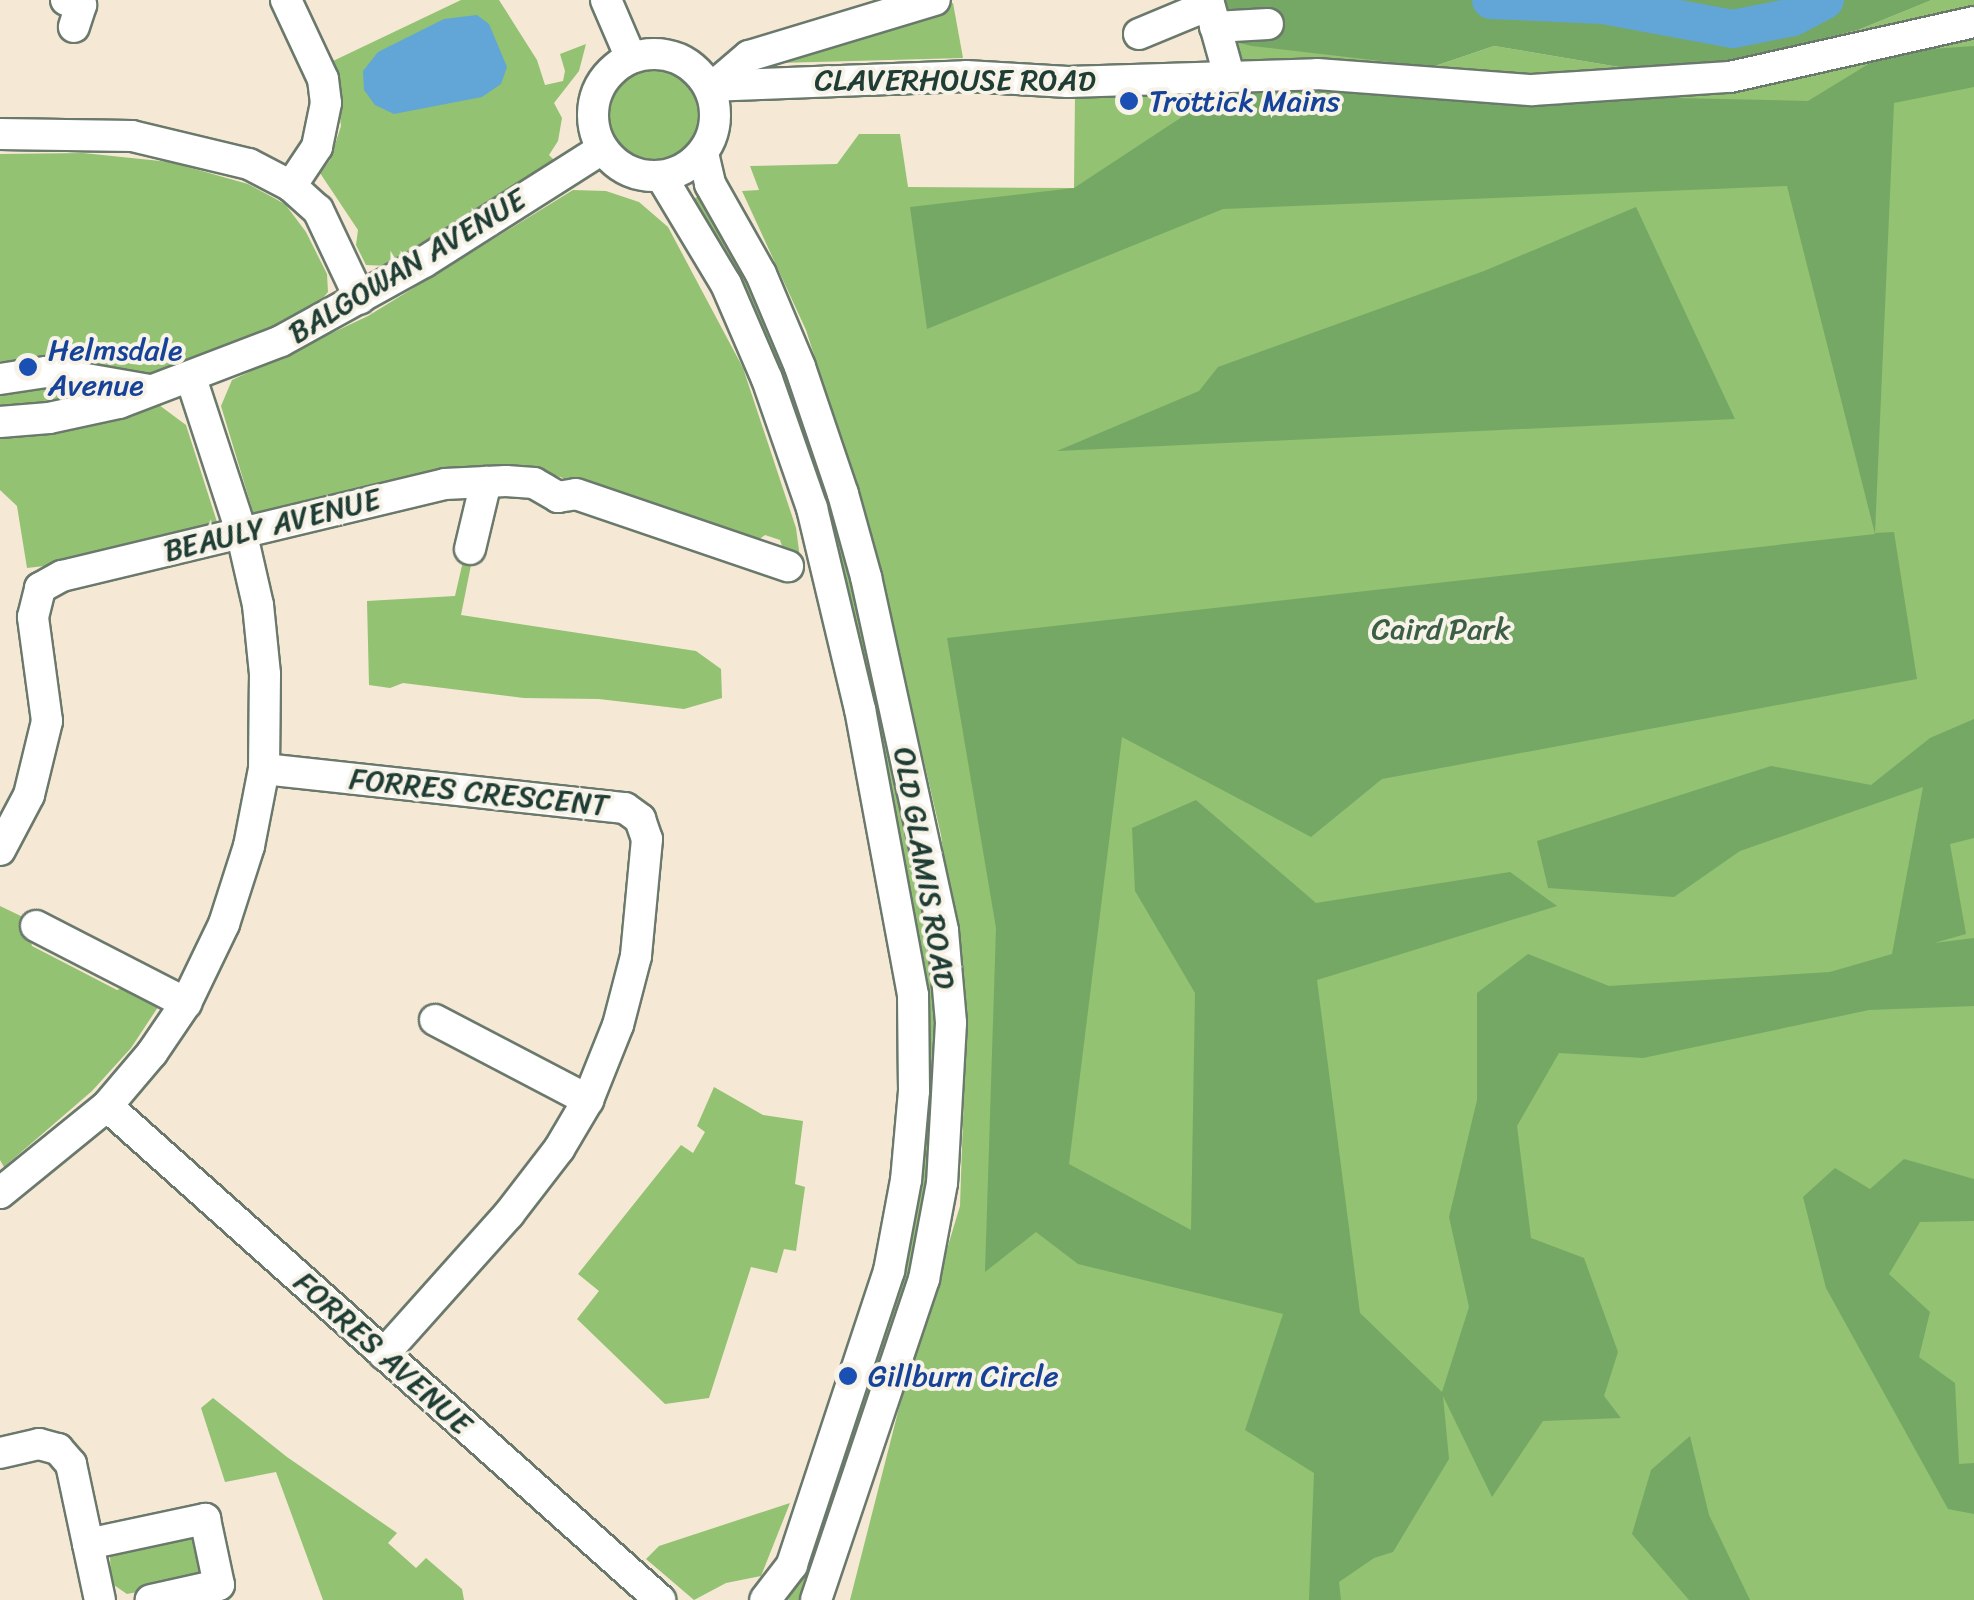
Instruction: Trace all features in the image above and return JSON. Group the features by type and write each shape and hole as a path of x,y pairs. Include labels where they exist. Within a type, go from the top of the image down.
{"street":[{"path":"286,0 323,79 326,103 317,147 291,186"},
{"path":"606,0 631,58"},
{"path":"703,153 684,169 660,176 640,175 618,166 602,149 594,130 592,108 598,88 611,70 631,58 652,53 673,56 690,65 712,86 749,56 934,0"},
{"path":"1139,34 1211,11 1268,24"},
{"path":"1211,11 1229,75"},
{"name":"CLAVERHOUSE ROAD","path":"712,86 966,76 1068,82 1318,74 1532,90 1730,77 1974,22"},
{"name":"OLD GLAMIS ROAD","path":"712,86 715,120 703,153 710,184 761,274 800,367 866,577 942,931 951,1024 942,1183 924,1279 816,1600"},
{"path":"0,134 132,136 248,164 291,186 318,210 360,300"},
{"name":"BALGOWAN AVENUE","path":"0,422 49,418 119,403 281,341 360,300 602,149"},
{"name":"OLD GLAMIS ROAD","path":"660,176 726,284 767,379 834,584 899,901 913,995 914,1092 906,1180 889,1271 792,1565 765,1600"},
{"name":"BALGOWAN AVENUE","path":"0,379 46,372 149,390"},
{"path":"2,1186 107,1106 152,1053 186,1002 229,908 249,846 264,769 264,674 258,605 241,532 191,378"},
{"path":"470,549 486,482"},
{"name":"BEAULY AVENUE","path":"0,850 29,795 47,721 32,616 40,588 62,576 445,484 486,482 534,483 558,497 576,494 776,555"},
{"name":"FORRES CRESCENT","path":"264,769 625,808 640,819 647,839 636,956 618,1025 588,1100 559,1149 508,1214 384,1354"},
{"path":"36,926 186,1002"},
{"path":"435,1020 588,1100"},
{"path":"914,1092 950,1092"},
{"name":"FORRES AVENUE","path":"107,1106 660,1600"},
{"path":"0,1453 39,1444 58,1449 71,1464 100,1600"},
{"path":"88,1544 205,1519 219,1585 151,1600"}],"green space":[{"path":"461,0 499,0 537,60 545,85 563,81 565,71 560,54 586,44 579,71 554,103 562,118 558,141 549,155 557,163 388,266 366,265 356,245 358,230 320,173 330,160 341,126 333,61"},
{"path":"1208,0 1932,0 1858,30 1730,62 1625,68 1494,46 1432,67 1252,46 1218,38"},
{"path":"1932,0 1974,0 1974,22 1730,77 1229,75 1218,38 1432,67 1494,46 1625,68 1730,62 1858,30"},
{"path":"953,3 963,58 778,63 776,56"},
{"name":"Caird Park","path":"1974,32 1974,1600 850,1600 899,1408 960,1206 966,1031 941,835 870,529 806,330 742,191 759,190 750,166 837,164 859,134 900,134 908,187 1074,188 1075,97 1226,88 1540,100"},
{"path":"1974,46 1974,87 1894,103 1875,533 1894,532 1917,679 1382,779 1311,837 1122,737 1069,1164 1191,1230 1195,993 1135,891 1132,828 1196,800 1316,903 1510,872 1557,906 1317,980 1360,1313 1442,1392 1469,1307 1449,1217 1477,1100 1477,993 1528,954 1609,986 1830,972 1892,954 1923,787 1740,851 1674,897 1548,888 1537,841 1771,766 1871,785 1930,738 1974,719 1974,838 1950,844 1966,934 1934,943 1974,938 1974,1006 1869,1010 1643,1058 1559,1053 1517,1126 1531,1238 1584,1258 1618,1352 1604,1396 1621,1418 1543,1421 1492,1497 1443,1396 1449,1459 1393,1552 1374,1558 1339,1582 1341,1600 1309,1600 1314,1473 1245,1430 1283,1314 1078,1264 1036,1232 985,1272 996,928 947,638 1875,534 1787,186 1223,209 927,329 910,207 1074,188 1226,88 1808,101 1888,52"},
{"path":"655,68 673,72 688,82 698,97 702,115 698,133 688,148 673,158 655,162 637,158 622,148 612,133 608,115 612,97 622,82 637,72"},
{"path":"83,153 170,162 248,184 285,204 306,232 327,274 328,292 317,305 319,310 172,374 127,379 0,361 0,154"},
{"path":"573,190 606,191 639,202 668,227 743,368 796,528 800,558 784,552 780,540 765,535 754,543 573,486 561,477 506,471 268,517 253,512 221,406 232,380 368,316"},
{"path":"702,194 752,278 847,539 932,934 940,1078 932,1082 924,1077 844,581 688,202"},
{"path":"1636,207 1735,419 1057,451 1199,391 1218,367 1484,271"},
{"path":"0,385 118,391 0,416"},
{"path":"159,405 186,425 217,522 207,531 79,562 27,568 17,506 0,490 0,439 106,421"},
{"path":"466,548 474,550 461,615 696,651 721,669 722,698 684,709 599,699 524,698 403,683 390,688 369,685 367,601 455,596"},
{"path":"0,906 25,918 32,946 117,990 130,985 162,1001 131,1048 92,1091 4,1167 0,1160"},
{"path":"714,1087 763,1115 803,1121 795,1184 805,1187 796,1251 784,1249 777,1273 751,1267 709,1398 665,1404 577,1319 599,1291 578,1274 681,1145 693,1153 705,1132 697,1126"},
{"path":"924,1105 939,1106 914,1276 805,1600 788,1600 899,1272"},
{"path":"1904,1159 1974,1179 1974,1221 1920,1222 1889,1274 1930,1312 1919,1357 1955,1383 1959,1464 1974,1463 1974,1514 1948,1509 1826,1288 1803,1197 1835,1168 1870,1189"},
{"path":"213,1398 287,1457 397,1533 388,1543 416,1568 426,1558 462,1589 464,1600 323,1600 276,1472 225,1482 201,1408"},
{"path":"1690,1436 1709,1515 1750,1600 1689,1600 1632,1534 1651,1470"},
{"path":"790,1503 761,1576 726,1583 694,1600 646,1559 659,1546"},
{"path":"189,1534 197,1538 202,1575 194,1581 127,1594 111,1583 110,1555"}],"water":[{"path":"477,15 489,24 507,67 501,84 482,97 394,114 375,105 364,90 363,71 378,52 444,19"}],"waterway":[{"path":"1491,0 1603,5 1733,29 1793,17 1825,0"}],"place":[{"name":"Trottick Mains","path":"1129,101"},
{"name":"Helmsdale Avenue","path":"28,367"},
{"name":"Gillburn Circle","path":"848,1376"}]}
